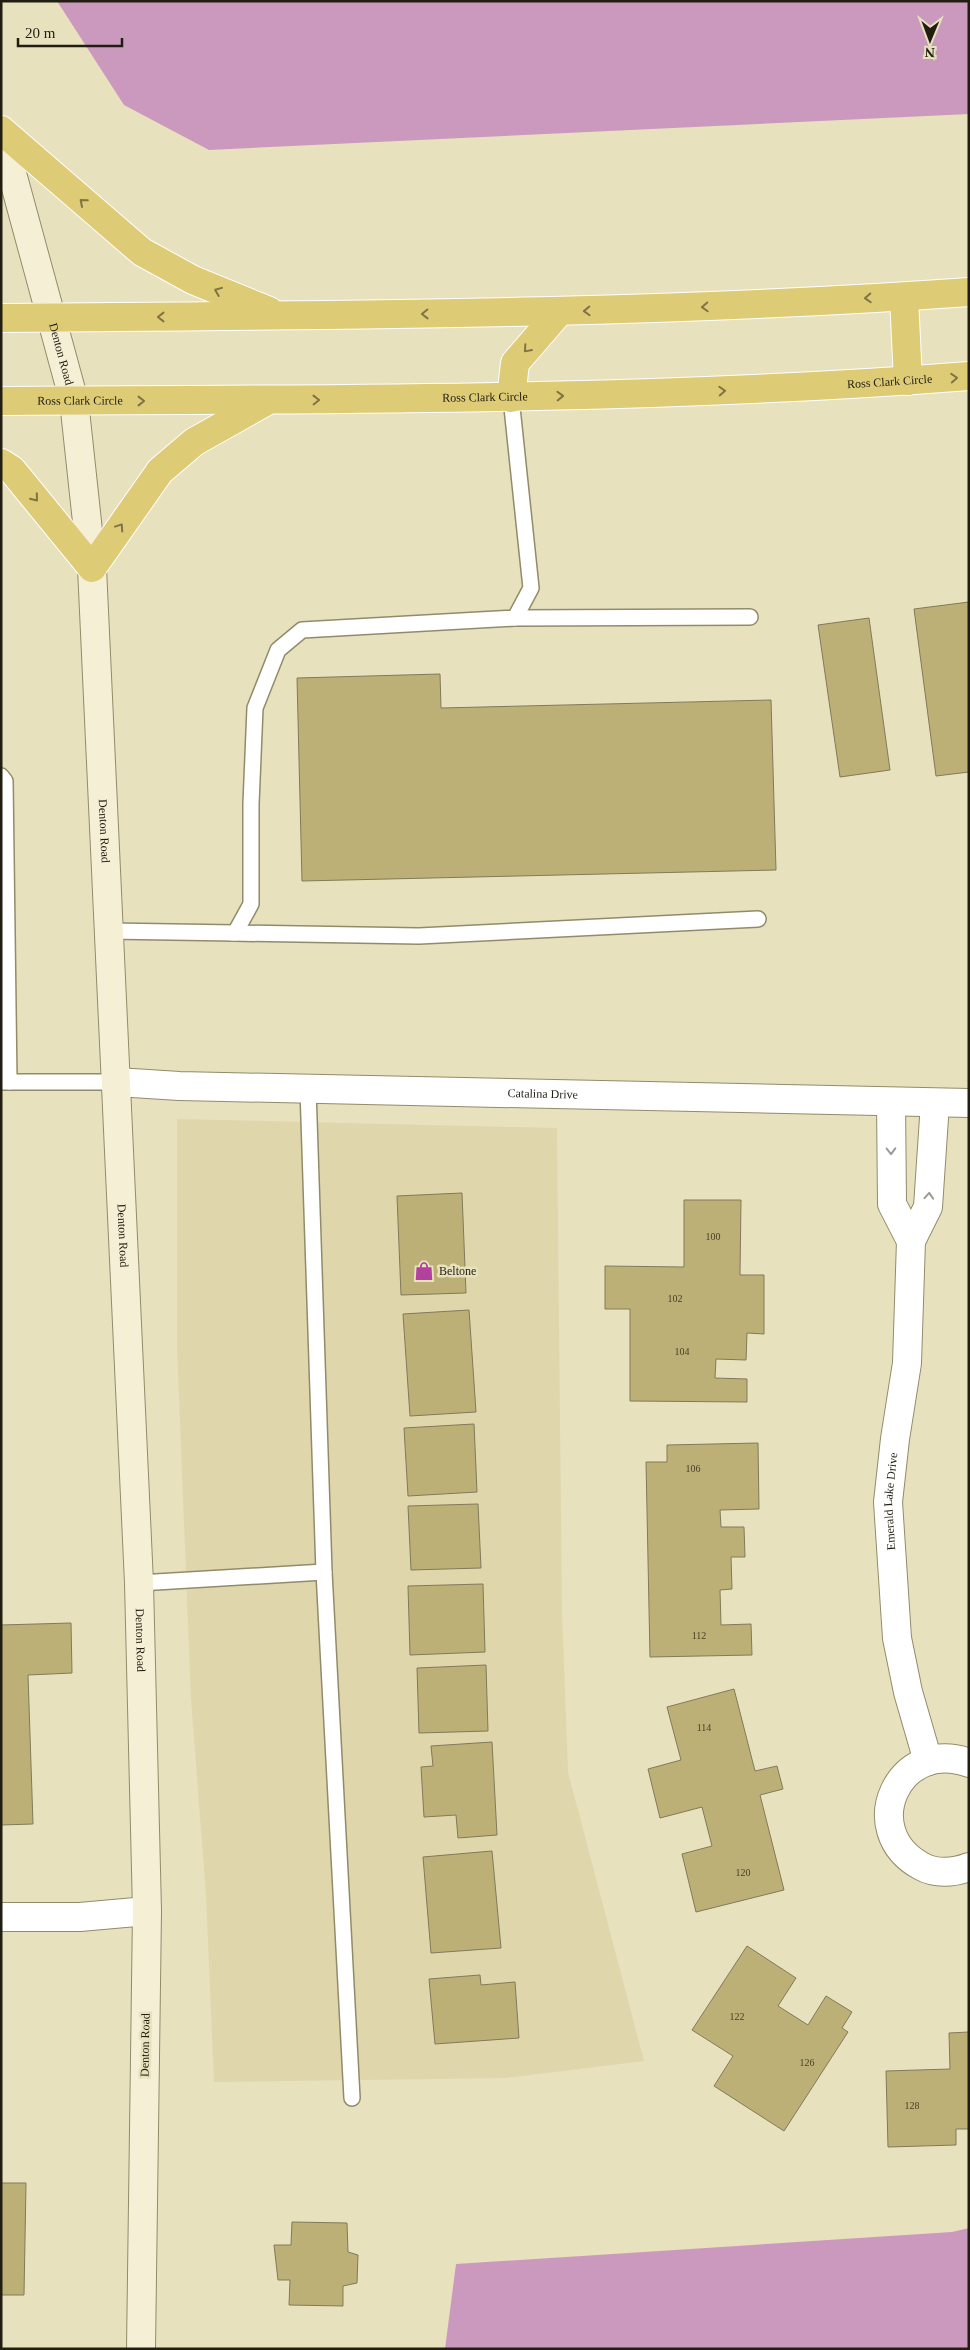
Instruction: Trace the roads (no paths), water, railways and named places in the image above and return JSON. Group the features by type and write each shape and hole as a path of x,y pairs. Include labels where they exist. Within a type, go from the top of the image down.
{"highway":[{"path":"1,132 142,252 193,280 280,316"},
{"path":"1,318 559,312 694,308 969,292"},
{"path":"904,296 908,381"},
{"path":"511,398 515,363 559,312"},
{"name":"Ross Clark Circle","path":"1,401 511,398 702,392 969,376"},
{"path":"1,463 12,470 92,568 160,471 194,442 267,400"}],"street":[{"name":"Denton Road","path":"1,132 53,317 74,401 92,568 139,1583 147,1911 141,2349"},
{"name":"Catalina Drive","path":"117,1082 178,1086 969,1103"},
{"name":"Emerald Lake Drive","path":"890,1102 892,1204 911,1241"},
{"name":"Emerald Lake Drive","path":"928,1761 908,1692 898,1638 888,1502 895,1439 907,1363 911,1241 928,1207 935,1102"},
{"path":"969,1763 943,1758 928,1761 914,1767 902,1778 892,1793 888,1811 890,1830 897,1846 910,1860 926,1869 944,1872 969,1866"},
{"path":"1,1917 80,1917 147,1911"}],"lane":[{"path":"511,398 531,588 515,618"},
{"path":"232,933 235,933 251,904 251,804 255,708 278,650 302,630 515,618 750,617"},
{"path":"1,776 5,781 3,821 5,1082 117,1082"},
{"path":"109,930 419,936 758,919"},
{"path":"308,1089 324,1572 352,2098"},
{"path":"139,1583 324,1572"}],"place":[{"name":"Beltone","path":"424,1271"}]}
